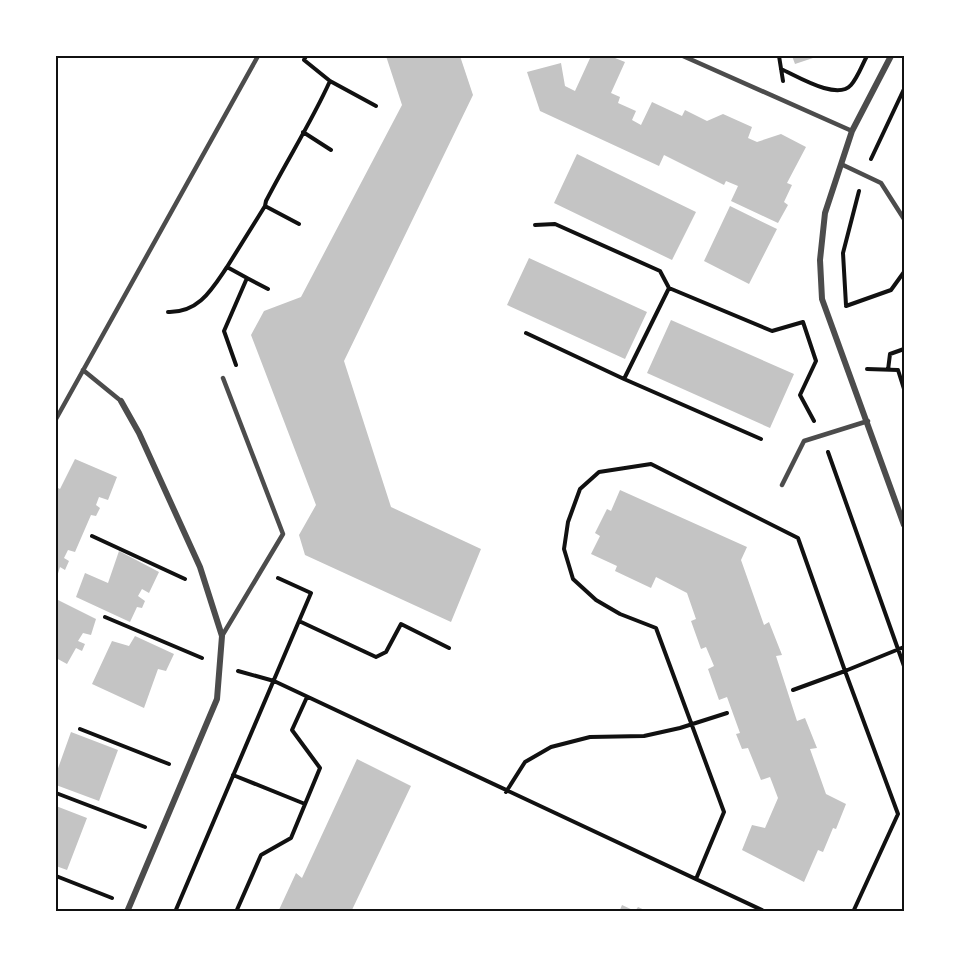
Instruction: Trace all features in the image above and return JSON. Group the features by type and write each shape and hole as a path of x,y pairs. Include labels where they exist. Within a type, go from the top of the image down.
{"street":[{"path":"891,56 852,131 843,165 825,213 820,260 822,300 904,525"},
{"path":"120,402 143,443 200,567 222,636 217,699 128,908"}],"lane":[{"path":"56,419 258,56"},
{"path":"683,56 852,131"},
{"path":"843,165 881,183 904,219"},
{"path":"83,370 120,402"},
{"path":"222,636 283,534 223,378"},
{"path":"782,485 804,441 868,421"}],"path":[{"path":"306,56 304,60 330,81 376,106"},
{"path":"781,69 827,89 842,90 849,87 867,56"},
{"path":"168,312 179,313 200,304 227,267 266,206 266,201 303,132 308,128 330,81"},
{"path":"850,316 846,306 843,253 865,174 904,89"},
{"path":"303,132 331,150"},
{"path":"266,206 299,224"},
{"path":"535,225 555,224 660,271 669,288 772,332 803,322 816,361 800,395 822,435 904,666"},
{"path":"227,267 268,289"},
{"path":"846,306 891,291 904,272"},
{"path":"223,378 238,370 224,332 247,278"},
{"path":"624,379 669,288"},
{"path":"526,333 761,439"},
{"path":"888,370 890,354 904,349"},
{"path":"864,359 868,370 898,370 904,389"},
{"path":"696,879 724,812 656,628 620,614 596,600 573,579 564,549 568,522 580,489 599,472 651,464 798,538 844,671 898,814 853,912"},
{"path":"92,536 207,589"},
{"path":"175,912 311,593 261,570"},
{"path":"105,617 218,665 274,681 506,792 766,912"},
{"path":"299,621 376,657 386,652 401,624 449,648"},
{"path":"793,690 904,648"},
{"path":"236,912 261,855 291,838 320,768 292,730 307,697"},
{"path":"506,792 525,762 550,747 590,737 644,736 727,713"},
{"path":"80,729 186,771"},
{"path":"233,775 305,804"},
{"path":"56,793 160,833"},
{"path":"56,876 128,908"}],"building":[{"path":"386,56 460,56 473,95 344,361 391,507 481,549 451,622 305,555 299,535 316,505 251,335 264,311 301,297 402,105"},
{"path":"591,56 610,56 625,62 611,93 620,97 618,103 636,111 632,120 641,125 652,102 682,116 685,110 707,121 723,114 752,127 748,138 757,142 781,134 806,147 787,183 792,185 784,202 788,205 778,223 731,201 738,186 726,181 724,185 664,155 659,166 540,111 527,72 561,63 565,86 575,91"},
{"path":"792,56 819,56 795,64"},
{"path":"577,154 696,212 672,260 554,203"},
{"path":"730,206 777,229 749,284 704,261"},
{"path":"529,258 647,312 625,359 507,305"},
{"path":"671,320 794,374 770,428 647,373"},
{"path":"75,459 117,477 108,500 99,497 96,505 100,508 96,516 91,515 75,552 68,550 64,558 69,561 65,570 60,567 56,580 56,487 60,489"},
{"path":"620,490 747,547 741,560 764,625 769,622 782,655 776,656 797,721 805,718 817,748 810,749 826,794 846,804 836,829 833,828 823,852 818,850 804,882 742,850 752,825 765,828 778,798 770,777 761,780 748,748 742,749 736,734 740,733 727,697 719,700 708,669 714,666 706,647 701,649 691,621 696,619 687,593 656,577 651,588 615,571 617,566 591,554 600,536 595,533 607,509 611,511"},
{"path":"119,551 159,572 149,593 142,589 138,596 145,601 142,608 137,607 130,622 76,597 85,573 108,583"},
{"path":"56,599 96,619 91,635 83,633 78,641 85,644 82,651 76,648 67,664 56,658"},
{"path":"135,636 174,654 166,671 158,669 144,708 92,684 112,641 129,646"},
{"path":"71,732 118,750 99,801 56,785 56,774"},
{"path":"357,759 411,786 351,912 278,912 296,873 302,878"},
{"path":"56,806 87,818 67,870 56,866"},
{"path":"622,905 635,911 638,907 649,912 619,912"}]}
